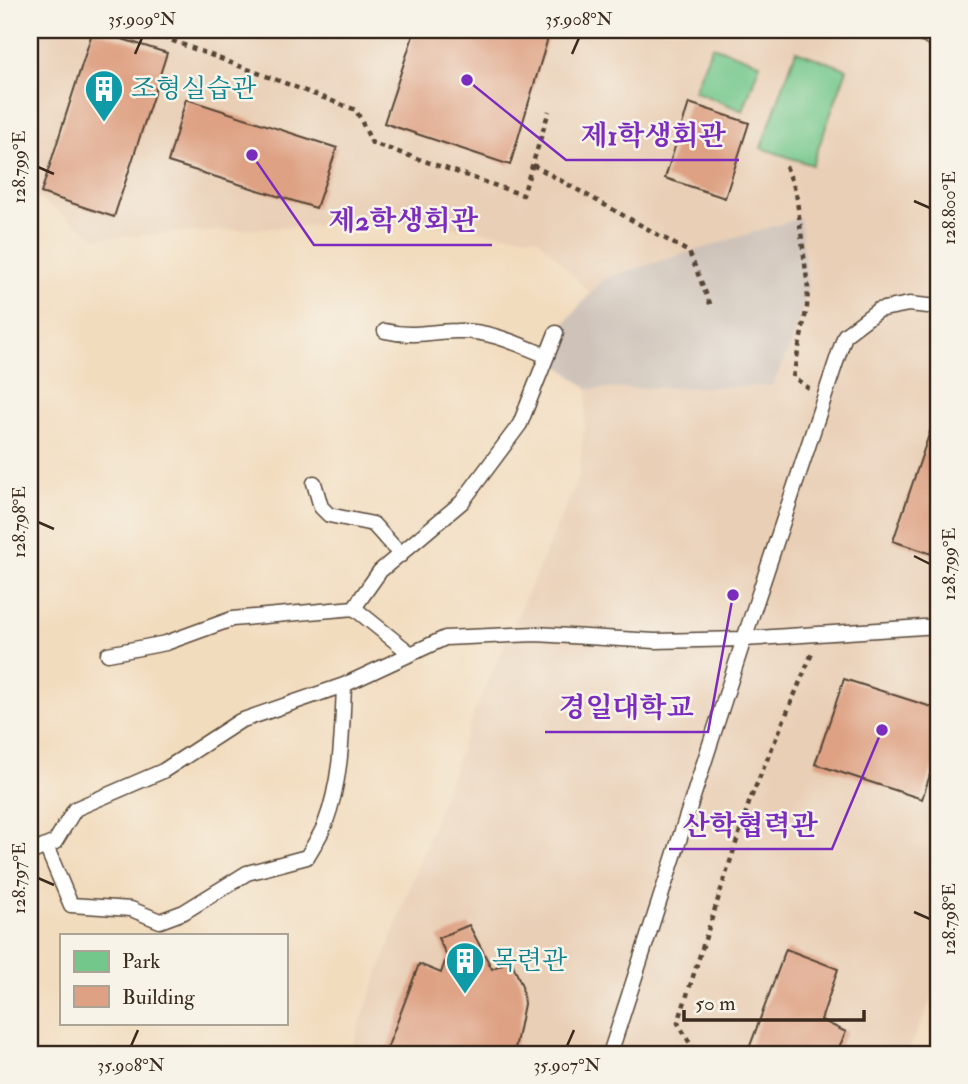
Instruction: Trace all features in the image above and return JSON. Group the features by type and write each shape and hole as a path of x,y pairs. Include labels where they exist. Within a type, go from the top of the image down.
{"lane":[{"path":"908,30 938,40"},
{"path":"610,1054 845,335 878,310 909,304 938,307"},
{"path":"385,331 405,336 455,330 481,332 547,356"},
{"path":"354,608 380,571 462,502 520,424 556,333"},
{"path":"314,483 321,507 329,514 373,524 401,555"},
{"path":"108,654 166,643 232,618 354,608 411,654"},
{"path":"30,853 55,842 75,809 163,771 240,721 344,685 444,638 536,634 655,641 744,639 938,626"},
{"path":"46,846 71,905 131,909 160,921 184,912 247,873 307,857 324,827 336,788 342,739 344,685"}],"path":[{"path":"144,30 356,110 372,143 523,195 549,111"},
{"path":"533,165 689,252 711,306"},
{"path":"786,166 796,192 807,288 807,307 793,377 809,389 826,393"},
{"path":"705,1054 692,1047 678,1023 750,800 820,634"}],"shaded area":[{"path":"30,30 938,30 938,986 907,1054 349,1054 474,713 579,477 597,301 538,238 393,221 97,238 30,193"},
{"path":"800,218 808,288 790,347 772,386 588,389 547,356 556,333 603,279"}],"green space":[{"path":"712,46 760,63 743,111 694,91"},
{"path":"796,51 847,69 812,165 761,148"}],"building":[{"name":"조형실습관","path":"93,30 167,53 114,217 41,193"},
{"path":"221,30 238,30 236,35"},
{"path":"415,30 517,30 548,38 510,165 384,123"},
{"path":"186,99 337,148 316,208 168,162"},
{"path":"689,103 749,123 725,198 665,178"},
{"path":"938,408 938,556 893,541"},
{"path":"844,679 938,709 938,751 922,799 815,764"},
{"name":"목련관","path":"469,925 492,969 511,960 522,986 524,1004 514,1054 400,1054 387,1049 419,964 441,973 447,956 438,938"},
{"path":"786,949 838,969 821,1020 846,1032 836,1054 747,1054"}],"place":[{"name":"제1학생회관","path":"467,80"},
{"name":"조형실습관","path":"104,123"},
{"name":"제2학생회관","path":"252,155"},
{"name":"경일대학교","path":"733,595"},
{"name":"산학협력관","path":"882,730"},
{"name":"목련관","path":"465,995"}]}
